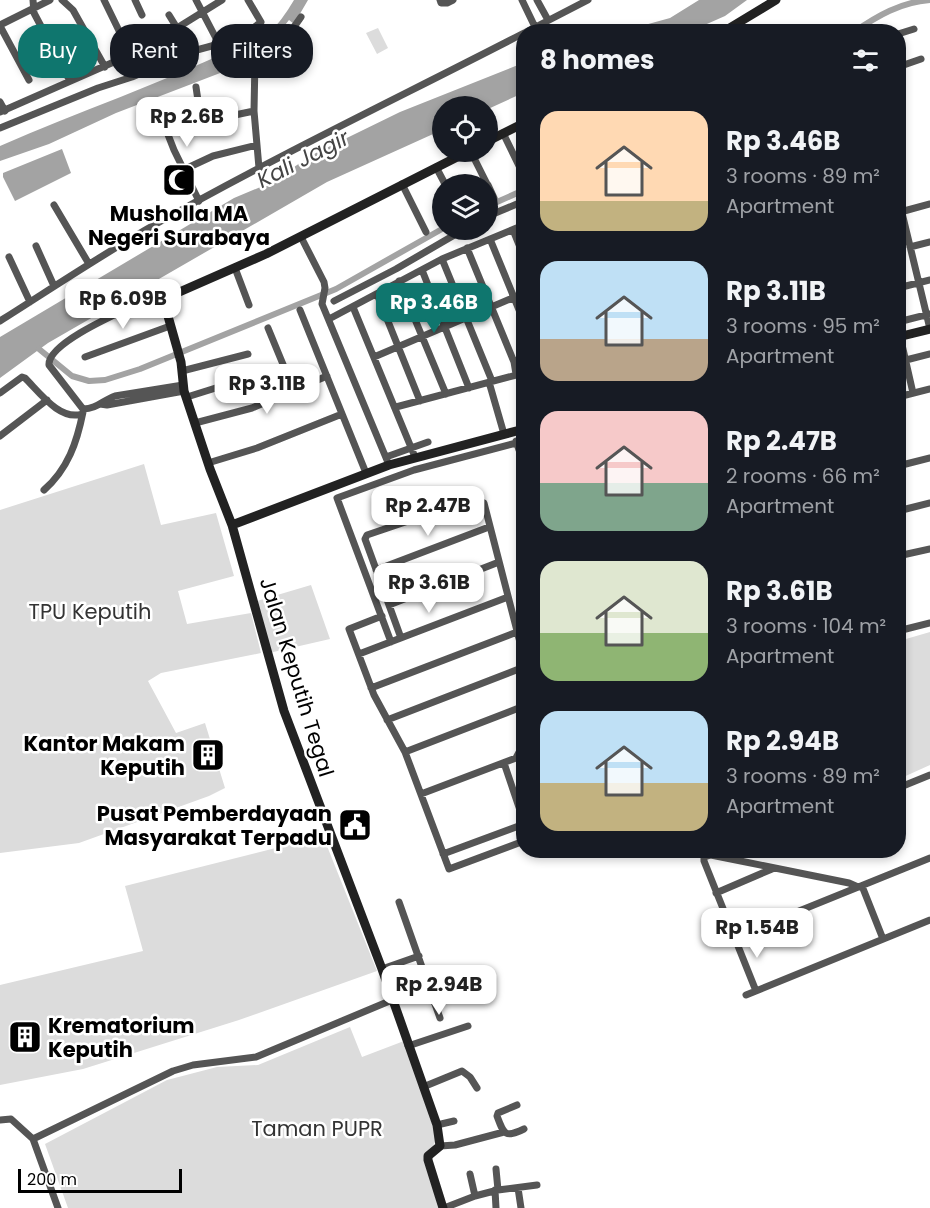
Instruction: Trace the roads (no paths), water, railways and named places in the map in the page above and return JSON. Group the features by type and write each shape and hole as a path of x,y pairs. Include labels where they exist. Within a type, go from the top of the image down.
{"main road":[{"path":"736,24 776,0"},
{"path":"498,136 516,127"},
{"path":"165,299 301,237 447,162"},
{"name":"Jalan Keputih Tegal","path":"165,299 185,391 208,463 232,525 284,711 393,1000 437,1125 440,1146 428,1156 428,1160 443,1208"},
{"path":"906,338 930,329"},
{"path":"232,525 366,473 387,461 413,452 504,434 516,437"}],"street":[{"path":"29,80 0,26 34,4 50,0"},
{"path":"62,0 73,10 105,67"},
{"path":"104,0 116,24"},
{"path":"135,0 142,15"},
{"path":"196,0 211,27"},
{"path":"169,15 177,28 222,0"},
{"path":"248,0 262,21 259,24"},
{"path":"440,1 447,3 453,0"},
{"path":"522,0 534,24"},
{"path":"537,0 548,20"},
{"path":"541,24 588,0"},
{"path":"34,4 35,15 70,81"},
{"path":"296,24 301,17"},
{"path":"906,32 914,29"},
{"path":"0,321 89,264 198,201 516,37"},
{"path":"906,64 921,59"},
{"path":"0,102 3,111 110,65"},
{"path":"0,128 129,78"},
{"path":"255,78 254,111 259,168"},
{"path":"196,87 201,121"},
{"path":"156,104 198,201"},
{"path":"168,133 201,121 254,111"},
{"path":"503,133 516,160"},
{"path":"183,170 213,156 257,145"},
{"path":"436,167 440,174"},
{"path":"402,184 426,232"},
{"path":"498,212 516,204"},
{"path":"906,211 930,204"},
{"path":"54,205 89,264"},
{"path":"498,236 516,229"},
{"path":"513,230 516,237"},
{"path":"906,230 930,329"},
{"path":"301,237 324,282 325,288 321,301 387,461"},
{"path":"334,301 445,240"},
{"path":"329,319 442,259 487,240"},
{"path":"490,240 516,304"},
{"path":"910,247 930,242"},
{"path":"36,246 54,286"},
{"path":"467,248 489,306 516,366"},
{"path":"9,257 30,302"},
{"path":"442,259 467,317 490,382 504,434"},
{"path":"235,268 249,305"},
{"path":"422,270 469,388"},
{"path":"906,286 930,280"},
{"path":"399,281 446,394"},
{"path":"376,294 420,401"},
{"path":"44,490 61,473 70,457 80,430 83,412 49,365 51,357 64,343 80,332 154,296 161,296 165,299"},
{"path":"374,357 516,296"},
{"path":"353,307 413,452 428,442"},
{"path":"300,310 366,473"},
{"path":"906,320 928,314"},
{"path":"85,357 170,326"},
{"path":"268,328 294,391"},
{"path":"181,367 248,354"},
{"path":"913,393 906,360 930,354"},
{"path":"0,393 22,377 64,414 74,416 100,404 107,405 185,391 267,372"},
{"path":"396,407 516,375"},
{"path":"195,423 252,408 327,376"},
{"path":"906,395 930,389"},
{"path":"0,436 47,400"},
{"path":"208,463 257,448 342,414"},
{"path":"391,642 337,498 414,470 516,438"},
{"path":"906,464 930,458"},
{"path":"401,638 365,539 367,535 420,517 480,502 483,503 516,628"},
{"path":"906,509 930,503"},
{"path":"376,570 489,527"},
{"path":"906,554 930,549"},
{"path":"389,605 499,562"},
{"path":"359,654 508,597"},
{"path":"382,616 350,629 371,688 405,752 449,869 516,844"},
{"path":"906,629 930,623"},
{"path":"371,688 516,632"},
{"path":"387,720 516,670"},
{"path":"405,752 516,709"},
{"path":"421,794 516,758"},
{"path":"504,763 516,799"},
{"path":"906,785 930,775"},
{"path":"443,854 516,826"},
{"path":"704,858 756,991"},
{"path":"725,858 860,886"},
{"path":"735,937 930,858"},
{"path":"716,893 773,868"},
{"path":"860,886 883,939"},
{"path":"399,902 440,1018"},
{"path":"746,995 930,920"},
{"path":"381,969 419,956"},
{"path":"435,1004 457,997"},
{"path":"33,1139 173,1071 193,1065 253,1058 393,1000"},
{"path":"408,1046 468,1026"},
{"path":"423,1087 463,1071 477,1088"},
{"path":"504,1132 497,1114 517,1105"},
{"path":"0,1120 11,1119 33,1139 58,1208"},
{"path":"437,1125 454,1121"},
{"path":"440,1146 455,1145 504,1132 512,1135 524,1130"},
{"path":"496,1169 494,1191 496,1208"},
{"path":"470,1174 475,1196"},
{"path":"443,1208 494,1191 537,1185"},
{"path":"518,1188 521,1208"}],"waterway":[{"path":"867,24 890,11 919,1 930,0"},
{"path":"498,202 516,194"},
{"path":"39,349 72,376 89,381 105,380 140,369 336,289 432,235"}],"place":[{"name":"Musholla MA Negeri Surabaya","path":"179,180"},
{"name":"Kantor Makam Keputih","path":"208,755"},
{"name":"Pusat Pemberdayaan Masyarakat Terpadu","path":"355,825"},
{"name":"Krematorium Keputih","path":"25,1037"}],"water label":[{"name":"Kali Jagir","path":"303,159"}],"park label":[{"name":"TPU Keputih","path":"90,611"},
{"name":"Taman PUPR","path":"317,1128"}]}
